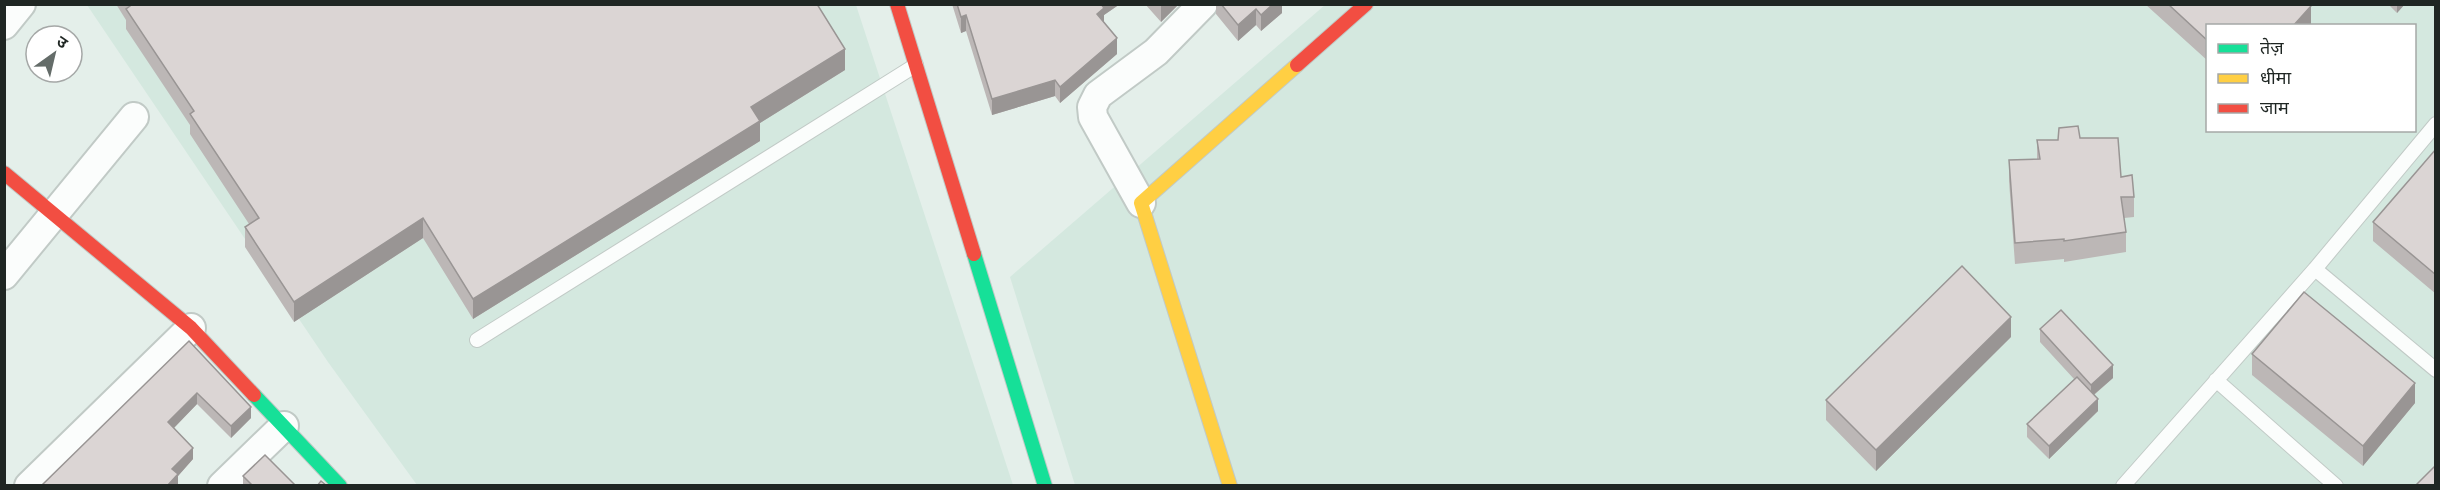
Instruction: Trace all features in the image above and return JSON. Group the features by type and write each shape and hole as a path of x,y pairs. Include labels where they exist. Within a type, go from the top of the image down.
{"street":[{"path":"4,25 21,4"},
{"path":"897,4 1045,486"},
{"path":"1203,4 1156,52 1098,95 1092,107 1093,117 1141,203 1230,486"},
{"path":"1141,203 1366,4"},
{"path":"4,275 134,117"},
{"path":"4,173 191,328 340,486"},
{"path":"29,486 191,328"},
{"path":"222,486 284,426"}],"lane":[{"path":"477,340 916,66"},
{"path":"2122,486 2315,268 2436,124"},
{"path":"2315,268 2436,370"},
{"path":"2216,380 2336,486"}],"shaded area":[{"path":"87,5 856,5 1013,485 417,485 328,362"},
{"path":"1325,5 2435,5 2435,485 1075,485 1010,277"}],"building":[{"path":"129,4 817,4 845,49 751,107 760,121 473,299 423,218 294,302 245,227 259,218 190,114 194,111 126,9 130,6"},
{"path":"957,4 1101,4 1104,8 1097,14 1117,38 1060,87 1055,80 992,99 966,15 961,17"},
{"path":"1221,4 1273,4 1261,15 1256,9 1238,25"},
{"path":"2168,4 2310,4 2311,6 2295,24 2206,24 2206,39"},
{"path":"2078,126 2080,138 2118,138 2121,177 2132,175 2134,197 2121,197 2126,232 2064,241 2064,239 2015,243 2009,160 2040,159 2037,140 2058,140 2059,128"},
{"path":"2436,149 2436,275 2373,222"},
{"path":"1962,266 2011,317 1876,450 1826,400"},
{"path":"2304,292 2415,383 2363,446 2252,354"},
{"path":"2061,310 2113,365 2091,385 2040,329"},
{"path":"189,341 251,407 231,426 197,393 168,422 193,448 172,469 178,474 167,486 41,486"},
{"path":"2077,377 2098,399 2049,446 2027,424"},
{"path":"265,455 296,486 253,486 243,476"},
{"path":"2436,465 2436,486 2415,486"},
{"path":"321,481 327,486 317,486"}],"traffic: fast":[{"path":"974,254 1045,486"},
{"path":"254,395 340,486"}],"traffic: slow":[{"path":"1230,486 1141,203 1297,65"}],"traffic: jam":[{"path":"897,4 974,254"},
{"path":"1297,65 1366,4"},
{"path":"4,173 191,328 254,395"}]}
